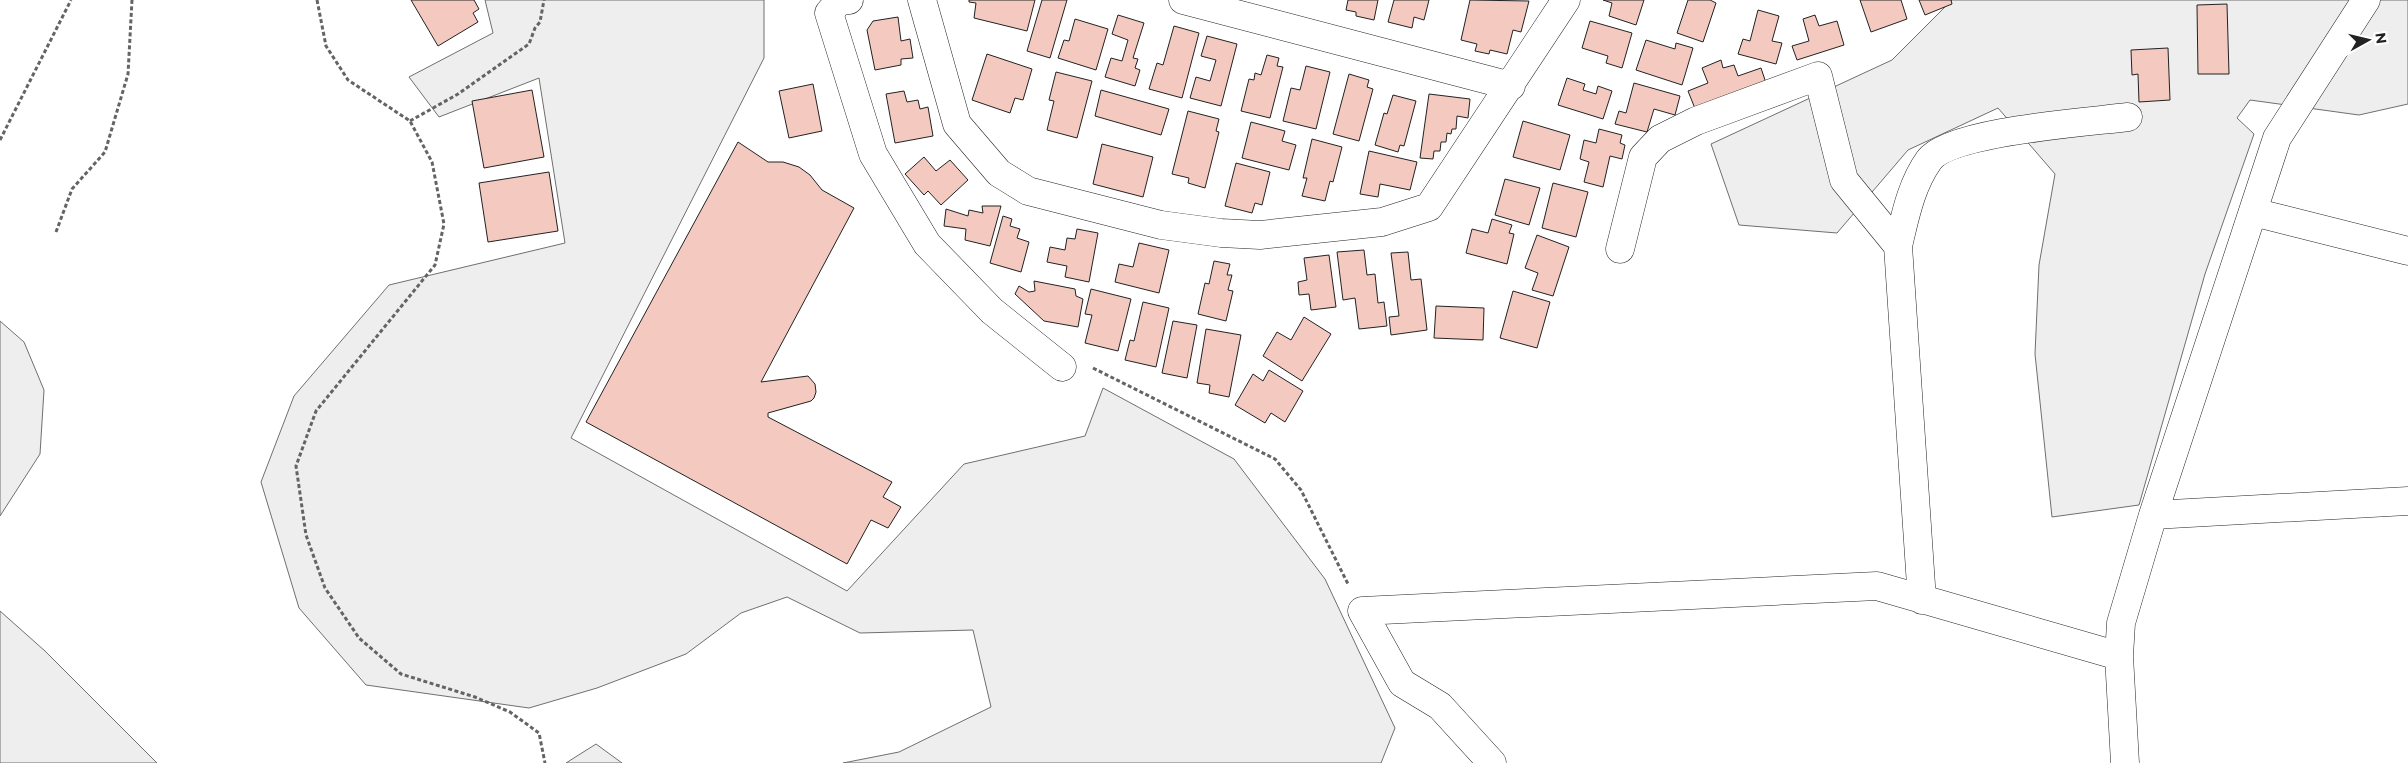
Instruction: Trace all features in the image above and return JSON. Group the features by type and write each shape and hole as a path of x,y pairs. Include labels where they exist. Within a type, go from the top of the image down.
{"street":[{"path":"849,0 839,1 830,13 873,154 926,244 992,312 1062,367"},
{"path":"922,0 957,124 999,173 1028,190 1161,225 1221,233 1260,235 1382,222 1429,207 1511,86 1566,0"},
{"path":"1183,0 1511,86"},
{"path":"2125,763 2119,656 2121,623 2152,515 2277,138 2366,0"},
{"path":"1620,249 1644,157 1660,139 1696,121 1818,76 1844,180 1898,246"},
{"path":"1922,600 1898,246 1908,202 1930,159 1957,143 2000,132 2128,117"},
{"path":"2253,212 2408,251"},
{"path":"2152,515 2408,501"},
{"path":"1492,763 1440,706 1402,683 1362,611 1877,586 2119,656"}],"path":[{"path":"0,140 71,0"},
{"path":"56,232 72,189 105,152 128,74 132,0"},
{"path":"317,0 326,46 348,80 410,121 432,162 444,224 435,265 316,411 296,466 306,535 325,588 358,638 401,674 475,697 510,712 539,733 545,763"},
{"path":"410,121 458,94 528,44 534,28 540,22 544,0"},
{"path":"1062,367 1087,366 1275,459 1301,490 1362,611"}],"shaded area":[{"path":"485,0 764,0 764,58 571,438 847,591 964,464 1085,436 1103,388 1234,459 1325,579 1395,728 1381,763 843,763 899,752 991,707 973,630 860,633 787,597 741,613 686,654 597,688 529,708 366,685 299,608 261,482 294,396 389,285 565,243 539,78 439,117 409,77 493,33"},
{"path":"1952,0 2408,0 2408,104 2359,115 2250,100 2237,118 2254,134 2205,274 2139,505 2052,517 2035,354 2039,265 2055,174 1998,108 1908,150 1837,233 1739,225 1711,144 1892,60"},
{"path":"0,321 24,342 44,390 40,454 0,516"},
{"path":"0,611 45,651 157,763 0,763"},
{"path":"596,744 622,763 566,763"}],"building":[{"path":"411,0 474,0 479,9 473,13 478,22 438,46"},
{"path":"969,0 1035,0 1027,31 974,18 976,3 969,2"},
{"path":"1042,0 1067,0 1050,58 1027,51"},
{"path":"1348,0 1378,0 1374,20 1356,16 1356,12 1346,10"},
{"path":"1394,0 1429,0 1424,20 1414,17 1412,28 1388,22"},
{"path":"1470,0 1529,1 1521,32 1513,30 1507,54 1490,50 1489,54 1475,51 1477,44 1461,40"},
{"path":"1603,0 1644,0 1636,25 1609,16 1612,3"},
{"path":"1688,0 1710,0 1716,3 1703,42 1677,33"},
{"path":"1860,0 1901,0 1907,19 1871,32"},
{"path":"1919,0 1951,0 1952,4 1925,15"},
{"path":"2227,4 2229,74 2198,74 2197,5"},
{"path":"1758,10 1779,16 1772,41 1782,43 1776,64 1738,54 1743,39 1750,41"},
{"path":"1118,15 1144,23 1133,58 1138,59 1135,68 1140,70 1135,86 1105,77 1111,58 1122,61 1128,40 1112,34"},
{"path":"1815,15 1819,26 1837,21 1844,45 1797,60 1792,46 1809,41 1803,19"},
{"path":"898,17 901,41 910,39 913,58 901,59 901,65 875,70 867,30 873,21"},
{"path":"1075,19 1108,29 1096,70 1058,58 1064,40 1069,41"},
{"path":"1590,21 1632,33 1622,68 1606,63 1608,56 1582,48"},
{"path":"1174,26 1199,33 1182,98 1149,89 1157,63 1163,65"},
{"path":"1207,36 1237,44 1221,106 1190,98 1196,77 1210,81 1216,60 1201,56"},
{"path":"1646,40 1675,49 1676,43 1693,48 1682,85 1636,70"},
{"path":"2168,48 2170,100 2139,102 2138,74 2132,75 2131,50"},
{"path":"987,54 1032,69 1023,100 1015,98 1010,113 972,100"},
{"path":"1267,55 1279,58 1277,66 1283,67 1270,118 1241,111 1249,79 1254,80 1255,73 1261,75"},
{"path":"1721,60 1723,68 1734,65 1738,76 1761,68 1766,83 1696,111 1688,91 1708,83 1702,68"},
{"path":"1306,66 1330,72 1316,129 1283,121 1291,88 1300,90"},
{"path":"1056,72 1092,81 1077,138 1047,130 1054,101 1049,100"},
{"path":"1349,74 1369,80 1367,87 1373,89 1359,141 1333,134"},
{"path":"1567,78 1585,84 1583,90 1596,94 1598,86 1612,91 1603,119 1558,105"},
{"path":"1634,83 1680,96 1675,115 1654,109 1647,132 1615,124 1619,111 1626,113"},
{"path":"813,84 822,131 789,138 779,91"},
{"path":"532,90 544,157 484,168 472,101"},
{"path":"1101,90 1169,109 1161,135 1095,116"},
{"path":"904,91 907,102 918,100 920,109 928,107 933,136 895,143 886,94"},
{"path":"1429,94 1470,99 1468,118 1457,116 1456,129 1452,129 1451,134 1447,133 1446,142 1441,142 1440,151 1434,151 1433,159 1420,158"},
{"path":"1393,95 1416,101 1404,146 1400,145 1398,152 1375,145 1384,113 1387,114"},
{"path":"1188,111 1219,119 1216,131 1219,132 1205,188 1188,183 1189,178 1172,174"},
{"path":"1523,121 1570,135 1560,170 1513,157"},
{"path":"1251,122 1285,131 1282,141 1296,145 1289,170 1242,158"},
{"path":"1599,129 1622,135 1620,143 1625,145 1622,159 1610,156 1603,187 1584,182 1589,162 1580,159 1584,140 1596,143"},
{"path":"1312,139 1342,147 1333,182 1330,181 1325,201 1302,196 1307,178 1303,178"},
{"path":"738,142 768,162 783,162 799,167 810,175 822,190 854,208 761,382 808,376 815,384 816,392 814,398 811,401 768,413 768,417 892,482 883,497 901,507 888,528 871,520 847,564 586,422"},
{"path":"1102,144 1153,157 1143,197 1093,184"},
{"path":"1369,151 1417,162 1410,190 1380,184 1378,197 1360,194"},
{"path":"924,157 936,171 950,160 968,180 941,205 928,191 924,195 905,174"},
{"path":"1236,163 1270,172 1262,205 1255,203 1252,213 1225,206"},
{"path":"549,172 558,231 488,242 479,183"},
{"path":"1505,179 1540,188 1529,225 1495,215"},
{"path":"1553,183 1588,192 1576,237 1542,228"},
{"path":"982,206 1001,206 990,246 965,240 966,229 944,226 946,209 968,216 969,210 983,213"},
{"path":"1003,216 1012,219 1010,226 1020,229 1017,238 1029,242 1021,272 990,263"},
{"path":"1492,219 1512,225 1509,233 1514,234 1507,264 1466,253 1472,229 1488,233"},
{"path":"1077,229 1098,233 1089,282 1065,277 1067,266 1047,262 1050,247 1065,250 1067,238 1075,239"},
{"path":"1537,235 1569,247 1553,296 1532,290 1538,273 1525,268"},
{"path":"1139,243 1169,250 1159,293 1115,282 1119,264 1133,267"},
{"path":"1364,250 1367,275 1375,274 1378,303 1384,302 1387,326 1359,329 1355,298 1343,300 1337,252"},
{"path":"1408,252 1411,280 1421,279 1427,330 1391,335 1389,317 1399,316 1391,253"},
{"path":"1329,255 1336,307 1311,310 1309,294 1299,295 1298,282 1307,280 1304,258"},
{"path":"1214,261 1230,264 1227,275 1232,275 1228,290 1233,291 1226,321 1198,314 1205,283 1209,284"},
{"path":"1034,281 1075,289 1076,296 1083,299 1078,327 1044,321 1015,294 1019,286 1029,292 1035,291"},
{"path":"1091,289 1131,299 1118,351 1085,343 1092,315 1085,314"},
{"path":"1513,291 1550,302 1537,348 1500,338"},
{"path":"1143,302 1169,308 1156,367 1125,360 1130,340 1134,341"},
{"path":"1436,306 1484,308 1483,340 1434,338"},
{"path":"1304,317 1331,334 1302,381 1263,356 1277,332 1291,340"},
{"path":"1173,321 1197,325 1187,378 1162,373"},
{"path":"1206,329 1241,335 1229,397 1209,393 1210,385 1197,383"},
{"path":"1269,370 1303,391 1285,422 1271,413 1265,423 1235,405 1253,374 1263,381"}]}
